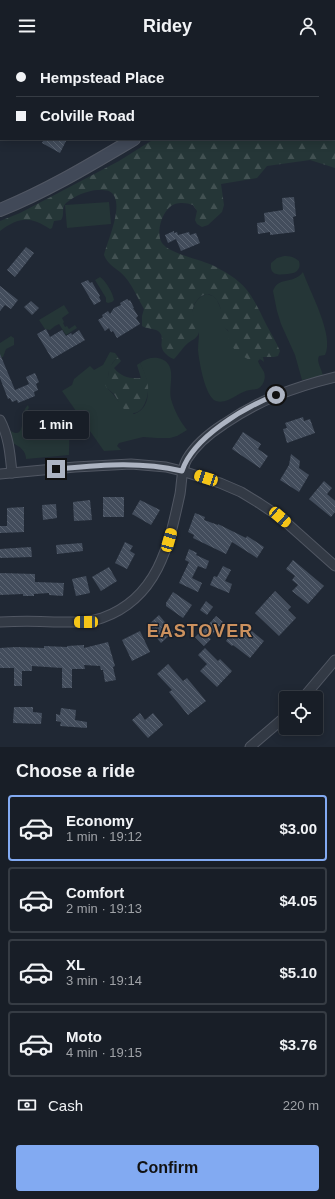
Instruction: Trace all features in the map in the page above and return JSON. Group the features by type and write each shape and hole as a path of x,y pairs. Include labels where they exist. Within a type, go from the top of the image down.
{"main road":[{"path":"0,210 56,184 132,140"}],"street":[{"path":"0,622 86,622 114,613 134,600 153,579 159,568 165,552 181,491 182,471 188,457 201,441 248,408 275,395 335,377"},
{"path":"0,420 7,435 12,473"},
{"path":"0,474 75,467 131,464 166,467 182,471 220,483 259,502 280,517 335,566"},
{"path":"309,691 335,660"},
{"path":"250,747 279,722"}],"green space":[{"path":"152,140 335,140 335,168 310,160 267,166 257,178 221,184 224,205 222,212 208,225 202,227 197,224 195,220 197,211 193,205 187,203 175,204 171,206 161,221 159,233 162,243 166,247 178,253 212,265 243,285 255,302 280,351 278,356 263,357 253,361 238,353 230,344 228,330 221,324 221,309 218,302 216,299 207,294 199,298 193,308 193,315 199,328 199,332 195,339 186,345 174,359 166,354 161,345 161,334 156,330 142,326 144,309 130,284 123,274 108,262 104,255 112,231 116,212 114,196 109,191 96,190 69,200 63,209 63,216 61,220 54,221 52,228 50,229 36,222 25,220 13,223 0,231 0,221 20,213 119,161"},
{"path":"109,202 111,224 67,228 65,205"},
{"path":"284,256 292,257 299,261 300,265 298,270 288,274 275,274 272,270 271,263 277,258"},
{"path":"303,272 324,325 327,337 327,347 325,355 319,356 318,358 323,376 302,380 295,355 281,324 273,291 275,286 278,284 295,278"},
{"path":"100,277 105,281 111,291 114,300 112,302 106,302 106,298 95,280"},
{"path":"207,294 213,296 217,300 221,309 221,319 224,327 256,359 263,357 264,362 260,359 258,361 265,374 261,387 246,391 229,400 220,402 212,398 203,378 198,350 199,332 193,312 196,301"},
{"path":"64,305 69,313 62,318 65,327 67,326 69,329 75,325 77,328 66,335 59,324 50,330 45,329 39,320"},
{"path":"11,336 14,338 14,345 6,349 3,357 0,358 0,343"},
{"path":"110,352 115,353 118,357 110,367 107,388 119,402 134,414 141,410 145,405 148,392 145,376 140,363 144,360 158,358 168,364 171,369 171,399 182,423 187,430 170,438 143,437 119,443 117,446 121,450 104,451 62,391 72,385 74,379 90,366 94,370 103,365"},
{"path":"118,357 121,361 114,368 120,374 129,378 141,378 137,365 140,363 145,374 148,386 146,401 144,406 137,412 132,413 125,410 114,394 105,385 109,368"},
{"path":"28,405 29,408 24,421 29,430 36,431 57,419 65,422 69,433 69,455 26,459 22,449 12,443 8,429 15,433 21,430 25,408"}],"building":[{"path":"44,140 66,140 60,153 42,143"},
{"path":"294,197 296,216 293,217 295,232 270,235 270,232 258,234 257,223 265,222 264,213 283,210 282,198"},
{"path":"174,231 174,233 177,232 178,235 189,232 190,235 196,233 200,243 181,251 176,239 168,243 165,235"},
{"path":"26,247 34,253 15,277 7,270"},
{"path":"88,280 90,283 92,282 100,296 101,301 94,305 81,283"},
{"path":"0,286 18,300 11,309 5,305 0,311"},
{"path":"127,299 129,301 130,300 138,316 136,318 140,324 117,338 113,331 111,332 109,328 105,331 98,320 108,311 110,314 114,308 121,305 120,303"},
{"path":"31,301 39,308 32,315 24,307"},
{"path":"46,329 50,337 62,330 66,336 71,333 72,335 79,330 85,340 52,359 37,334"},
{"path":"0,354 15,390 29,384 26,377 35,373 39,382 36,384 38,390 34,392 35,396 18,403 17,400 12,402 10,398 8,399 0,378"},
{"path":"303,417 304,421 310,419 315,433 287,443 283,429 287,428 285,423"},
{"path":"243,432 261,444 258,449 268,456 260,468 232,449"},
{"path":"291,454 300,461 299,468 309,475 299,492 280,480 289,465"},
{"path":"324,481 332,488 327,494 335,501 335,512 331,517 309,499"},
{"path":"103,497 124,497 124,517 103,517"},
{"path":"90,500 92,520 74,521 73,502"},
{"path":"140,500 160,510 151,525 132,514"},
{"path":"56,504 57,518 43,520 42,505"},
{"path":"24,507 24,532 0,533 0,526 7,526 7,508"},
{"path":"195,513 205,517 204,520 218,524 246,538 247,536 264,547 257,558 232,542 226,554 193,538 194,535 188,532"},
{"path":"125,542 133,546 130,551 135,554 127,569 115,563"},
{"path":"82,543 83,551 57,554 56,545"},
{"path":"31,547 32,557 0,558 0,549"},
{"path":"189,549 197,553 196,555 209,561 206,569 198,566 192,578 202,583 198,592 179,583 189,562 185,560"},
{"path":"293,560 324,586 308,604 292,591 298,585 292,580 295,576 286,569"},
{"path":"223,566 231,570 225,581 232,584 229,593 210,585 214,576 217,577"},
{"path":"109,567 117,581 101,591 92,577"},
{"path":"0,573 35,574 35,582 64,583 63,596 49,595 49,593 34,594 34,596 23,596 23,594 0,595"},
{"path":"86,576 90,593 76,596 72,579"},
{"path":"275,591 291,607 288,610 296,618 279,636 255,613"},
{"path":"173,592 192,605 183,618 166,606 166,603"},
{"path":"206,601 213,607 207,615 200,610"},
{"path":"159,615 173,632 161,643 147,626"},
{"path":"216,616 223,622 204,646 195,637 202,630 203,631"},
{"path":"248,628 264,641 250,658 226,641 232,633 240,639"},
{"path":"140,631 150,652 132,661 122,640"},
{"path":"108,642 115,666 113,667 116,680 105,682 103,670 101,670 100,666 84,665 85,669 72,669 72,688 62,688 62,668 32,666 32,671 22,671 22,686 14,686 14,668 0,668 0,648 44,648 44,646 67,647 84,645 84,648"},
{"path":"205,648 218,661 220,659 232,671 217,687 200,671 207,664 198,655"},
{"path":"168,664 183,681 187,678 206,701 188,715 169,692 172,690 157,674"},
{"path":"14,707 33,707 33,712 42,713 41,724 13,723"},
{"path":"61,708 76,710 75,720 87,722 87,728 60,726 61,722 56,721 56,714 60,715"},
{"path":"140,713 145,720 153,713 163,725 148,738 132,720"}],"district":[{"name":"EASTOVER","path":"200,631"}],"route":[{"path":"56,469 131,464 153,465 182,471 188,457 201,441 212,432 248,408 276,395"}]}
